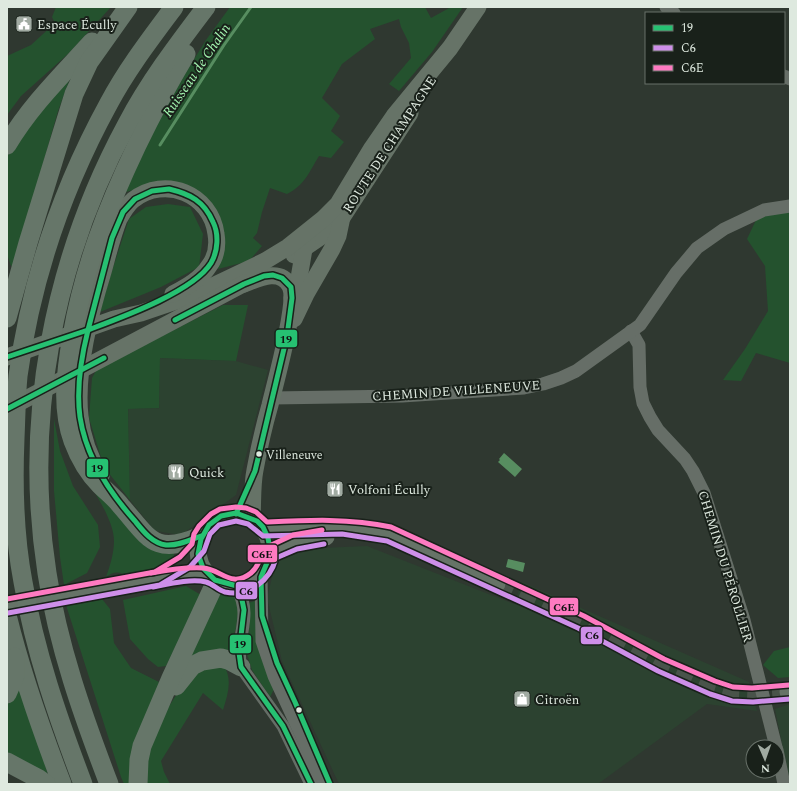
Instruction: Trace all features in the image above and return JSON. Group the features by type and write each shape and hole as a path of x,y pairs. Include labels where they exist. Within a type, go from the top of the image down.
{"highway":[{"path":"7,130 47,90 114,18 128,7"},
{"path":"7,318 28,243 74,94 89,62 128,7"},
{"path":"82,784 50,695 22,581 13,472 18,377 27,326 39,273 68,187 89,141 110,101 137,58 174,7"},
{"path":"109,784 72,680 57,625 47,574 40,517 40,412 48,355 60,294 67,267 92,196 108,159 128,122 173,50 206,7"},
{"path":"201,536 179,544 170,545 161,544 147,536 120,504 98,484 84,464 73,440 65,405 68,363 76,312 96,241 120,182 158,102 189,49 218,7"},
{"path":"7,145 27,114 47,90"},
{"path":"138,784 139,760 142,746 212,578"},
{"path":"7,615 13,642 62,784"},
{"path":"7,694 15,676 13,642"},
{"path":"158,709 192,666 202,661 221,658 241,667"},
{"path":"7,762 39,778 46,784"}],"main road":[{"name":"ROUTE DE CHAMPAGNE","path":"7,409 244,284 270,267 304,249 322,236 343,216 357,196 450,48 478,7"},
{"name":"ROUTE DE CHAMPAGNE","path":"7,357 114,319 168,304 236,276 265,262 288,247 323,219 338,204 372,148 394,116 450,48"},
{"path":"114,319 167,298 197,279 209,267 216,251 216,229 208,211 196,198 177,190 153,190 141,195 127,206 119,219 116,228 90,317 79,388 80,417 85,440 94,463 120,504"},
{"path":"287,336 306,294 332,249 338,236 343,216"},
{"path":"292,298 298,284 304,249 308,240 323,219"},
{"path":"7,606 157,579 198,575 212,578 225,585 237,586 252,581 261,575 269,561 270,553 268,538 251,520 255,472 287,336 292,298 291,287 287,282 277,276 264,276 244,284"},
{"path":"212,578 203,567 199,558 198,547 204,530 215,519 229,514 251,520 368,529 389,534 497,584"},
{"path":"270,553 289,543 309,538 350,537 382,542 442,559"}],"street":[{"name":"CHEMIN DE VILLENEUVE","path":"272,398 402,396 524,388 544,384 561,378 576,371 640,325 676,273 697,248 724,229 764,210 790,206"},
{"name":"CHEMIN DU PÉROLLIER","path":"631,332 640,346 640,387 643,403 658,430 685,459 704,493 744,620 774,739"},
{"path":"261,575 262,641 274,676 324,784"},
{"path":"237,586 242,598 244,613 239,650 241,667 283,726 311,784"}],"shaded area":[{"path":"56,7 111,7 69,53 21,96 7,115 7,56 31,45 55,23 52,17"},
{"path":"230,7 425,7 431,18 451,7 463,7 432,52 399,91 389,84 411,58 409,43 401,27 399,19 370,29 375,39 342,64 322,98 340,116 331,131 344,142 331,158 319,156 306,178 298,187 287,194 270,188 257,233 253,238 262,246 249,261 218,269 221,232 211,202 160,183 122,193 155,122 206,40"},
{"path":"70,78 58,111 14,265 11,266 7,254 7,157 34,111"},
{"path":"168,204 190,207 203,234 199,267 161,287 100,312 129,219 146,207"},
{"path":"790,210 790,363 756,353 741,381 723,380 745,349 768,311 765,266 747,239 757,218"},
{"path":"223,305 248,305 236,361 160,358 159,408 128,409 130,500 104,467 89,418 92,378 97,369"},
{"path":"160,358 236,361 268,370 236,495 181,535 155,531 130,500 128,409 159,408"},
{"path":"54,419 60,451 73,486 98,525 100,547 87,573 64,585 54,491"},
{"path":"504,453 522,469 515,477 498,462"},
{"path":"78,466 174,552 172,561 163,567 156,569 123,574 114,573 106,577 113,550 113,532 106,512"},
{"path":"367,546 514,604 522,582 749,682 757,711 707,704 598,784 339,784 282,661 267,598 277,558 299,549"},
{"path":"508,559 525,563 523,572 506,567"},
{"path":"186,586 201,595 166,666 158,667 148,659 130,639 123,600"},
{"path":"219,591 233,592 239,607 236,628 228,653 186,662"},
{"path":"102,599 110,609 114,643 131,668 159,682 132,784 124,784 121,777 66,605"},
{"path":"255,601 275,687 270,697 252,670 247,654 250,619 248,603"},
{"path":"790,647 790,677 778,678 763,665 774,651"},
{"path":"223,664 228,675 229,687 223,710 203,693 161,761 164,772 170,784 146,784 147,752 159,722 187,678 195,669"},
{"path":"21,684 48,775 7,755 7,701"},
{"path":"790,704 790,784 785,759 785,739 781,739 775,709"}],"waterway":[{"name":"Ruisseau de Chalin","path":"160,145 224,45 251,7"}],"tunnel":[{"path":"497,584 581,622 661,665 713,688 732,694 752,695 788,692"}],"transit line":[{"name":"19","path":"169,189 190,196 201,204 209,215 215,227 217,237 215,253 211,263 202,274 173,294 118,319 88,330 112,238 123,212 135,199 152,191 169,189"},
{"name":"19","path":"175,320 244,284 264,276 273,275 282,278 291,287 292,298 287,336 255,471 236,514"},
{"name":"19","path":"7,357 88,330"},
{"name":"19","path":"88,330 80,373 79,406 87,446 100,473 125,510 156,542 166,545 175,545 201,536"},
{"name":"19","path":"7,409 104,358"},
{"name":"C6E","path":"7,599 155,572 180,557 192,544 194,534 199,526 211,514 220,509 236,507 246,508 256,512 267,522 314,520 345,521 391,527 584,616 664,659 715,681 733,687 752,688 789,685"},
{"name":"19","path":"311,784 283,726 241,667 239,653 244,610 237,586 215,580 203,568 198,554 201,539 209,525 221,516 236,513 257,521 263,527 268,538 270,549 269,558 261,577 262,616 277,663 330,784"},
{"name":"C6","path":"8,613 160,585 190,567 204,551 210,534 219,525 236,521 248,524 263,536 342,534 387,541 578,628 658,671 710,694 732,701 753,702 790,699"},
{"name":"C6E","path":"151,573 183,568 203,568 215,571 232,579 238,579 254,570 267,547 293,535 322,530"},
{"name":"C6","path":"153,587 180,582 200,581 209,583 225,592 234,593 250,590 257,586 269,574 276,558 297,549 324,544"}],"place":[{"name":"Espace Écully","path":"24,24"},
{"name":"Villeneuve","path":"259,454"},
{"name":"Quick","path":"176,472"},
{"name":"Volfoni Écully","path":"335,489"},
{"name":"Citroën","path":"522,699"}]}
